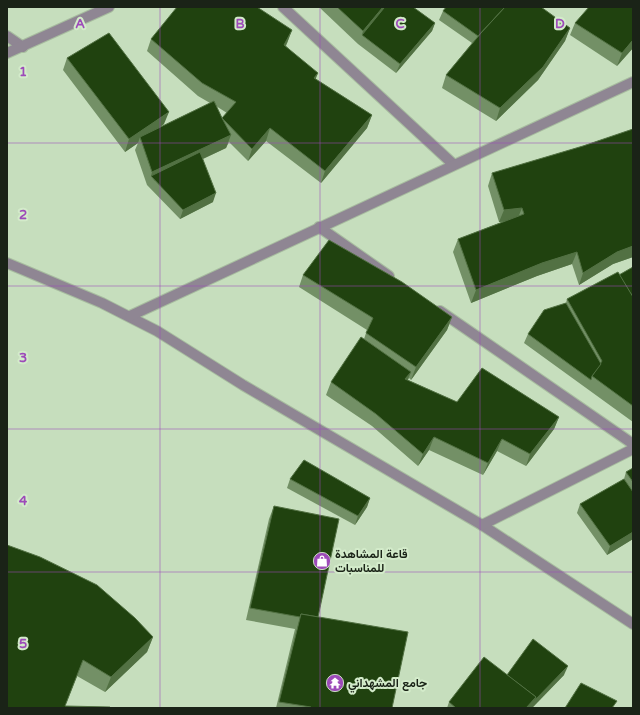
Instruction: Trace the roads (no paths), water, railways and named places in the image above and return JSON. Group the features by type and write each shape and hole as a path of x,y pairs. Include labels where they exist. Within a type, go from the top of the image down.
{"street":[{"path":"7,53 109,7"},
{"path":"283,7 453,164"},
{"path":"7,36 23,46"},
{"path":"130,316 453,164 633,82"},
{"path":"319,227 398,282"},
{"path":"7,263 130,316 482,525 633,624"},
{"path":"430,304 633,444"},
{"path":"482,525 633,449"}],"place":[{"name":"قاعة المشاهدة للمناسبات","path":"322,561"},
{"name":"جامع المشهداني","path":"335,683"}]}
